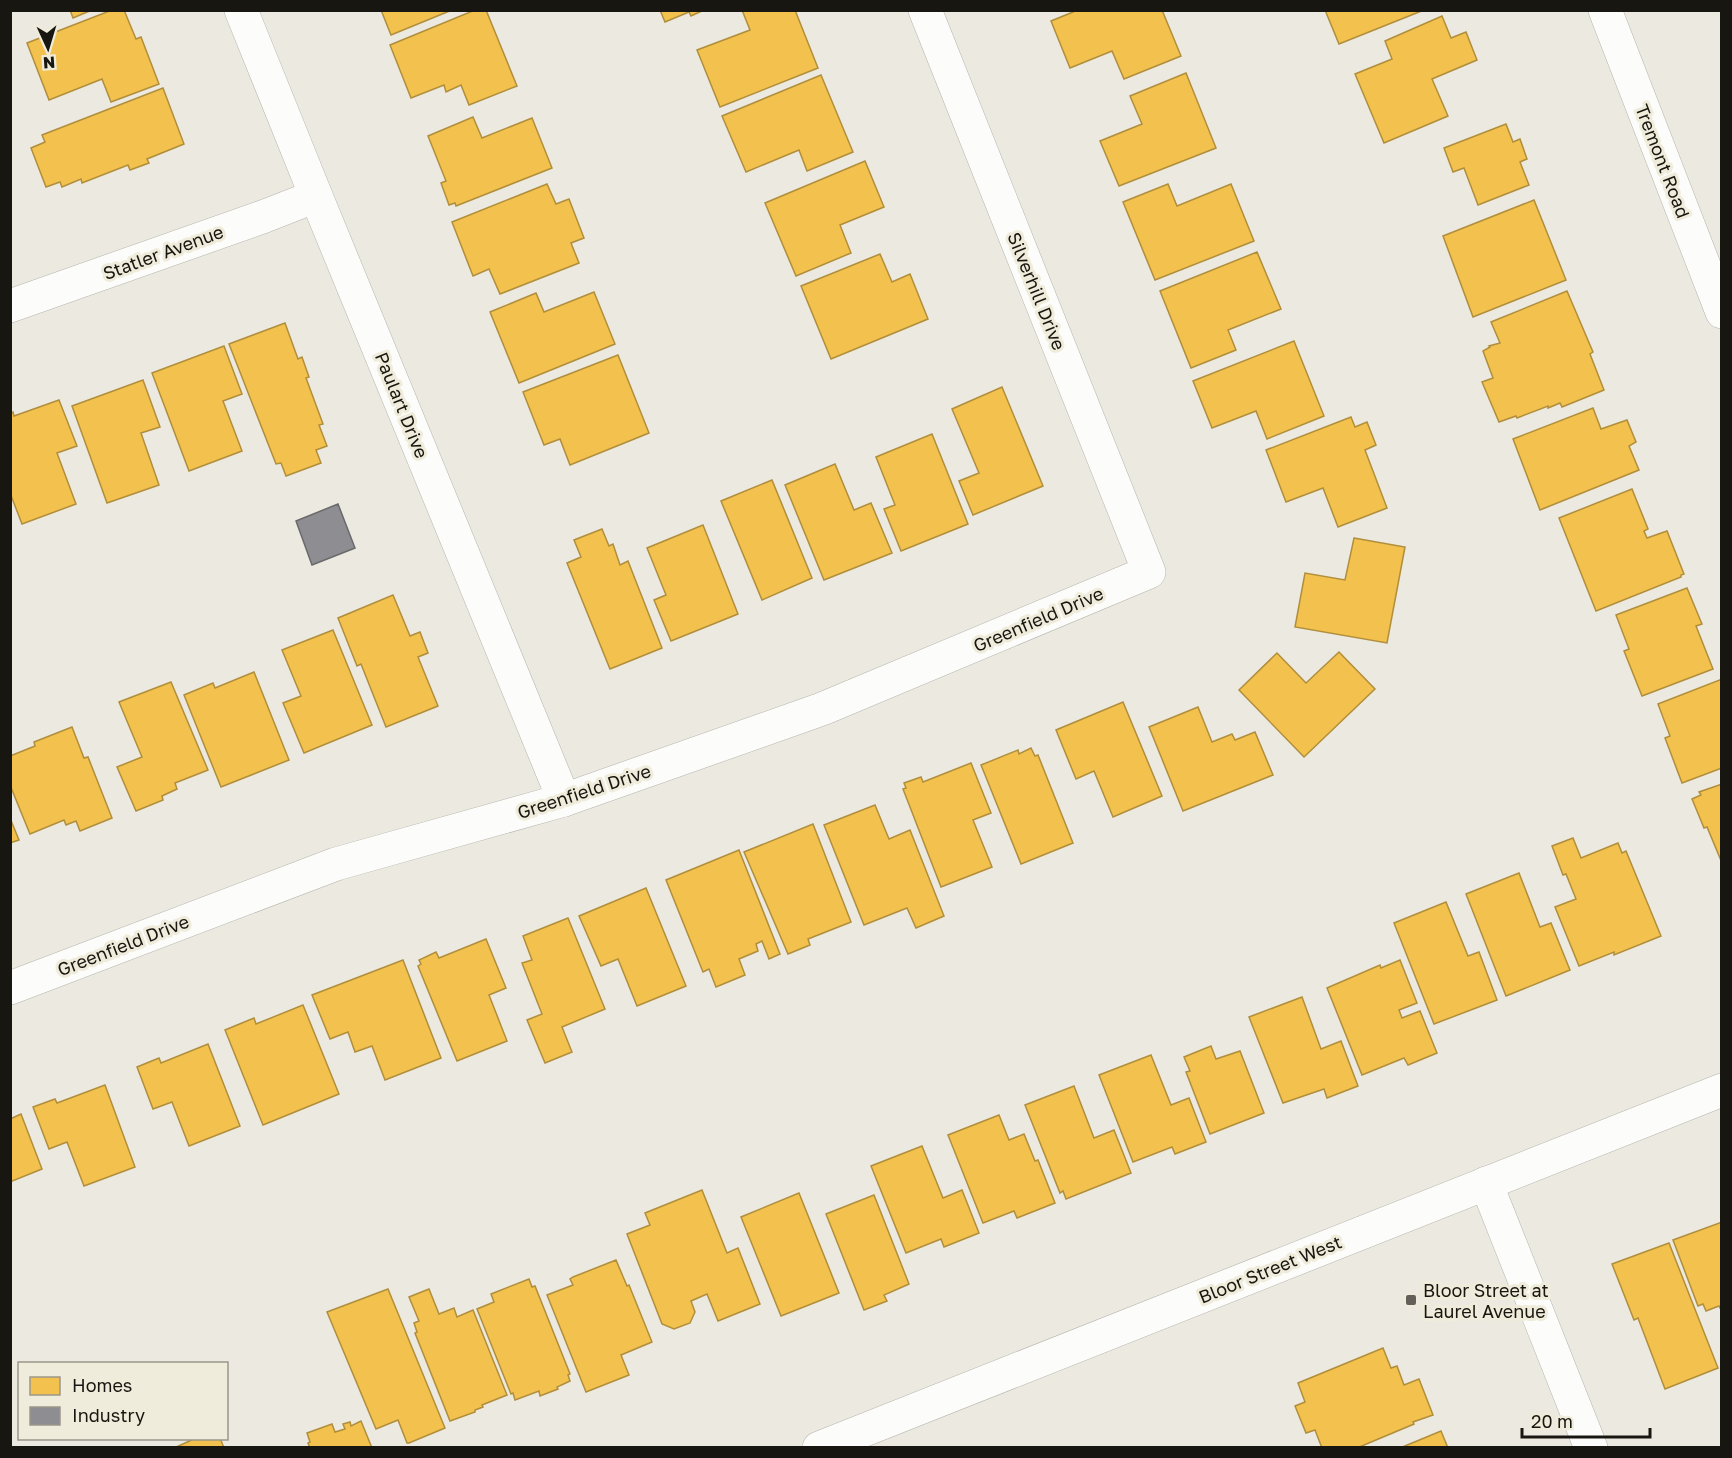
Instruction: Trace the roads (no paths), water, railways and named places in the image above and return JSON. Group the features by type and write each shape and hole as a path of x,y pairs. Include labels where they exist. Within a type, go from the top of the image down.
{"street":[{"name":"Paulart Drive","path":"241,10 564,800"},
{"name":"Silverhill Drive","path":"925,10 1149,573"},
{"name":"Tremont Road","path":"1605,10 1722,312"},
{"name":"Statler Avenue","path":"10,306 316,196"},
{"name":"Greenfield Drive","path":"10,988 336,864 564,800 822,709 1149,573"},
{"name":"Bloor Street West","path":"819,1448 1722,1090"},
{"path":"1486,1183 1591,1448"}],"place":[{"name":"Bloor Street at Laurel Avenue","path":"1411,1300"}]}
